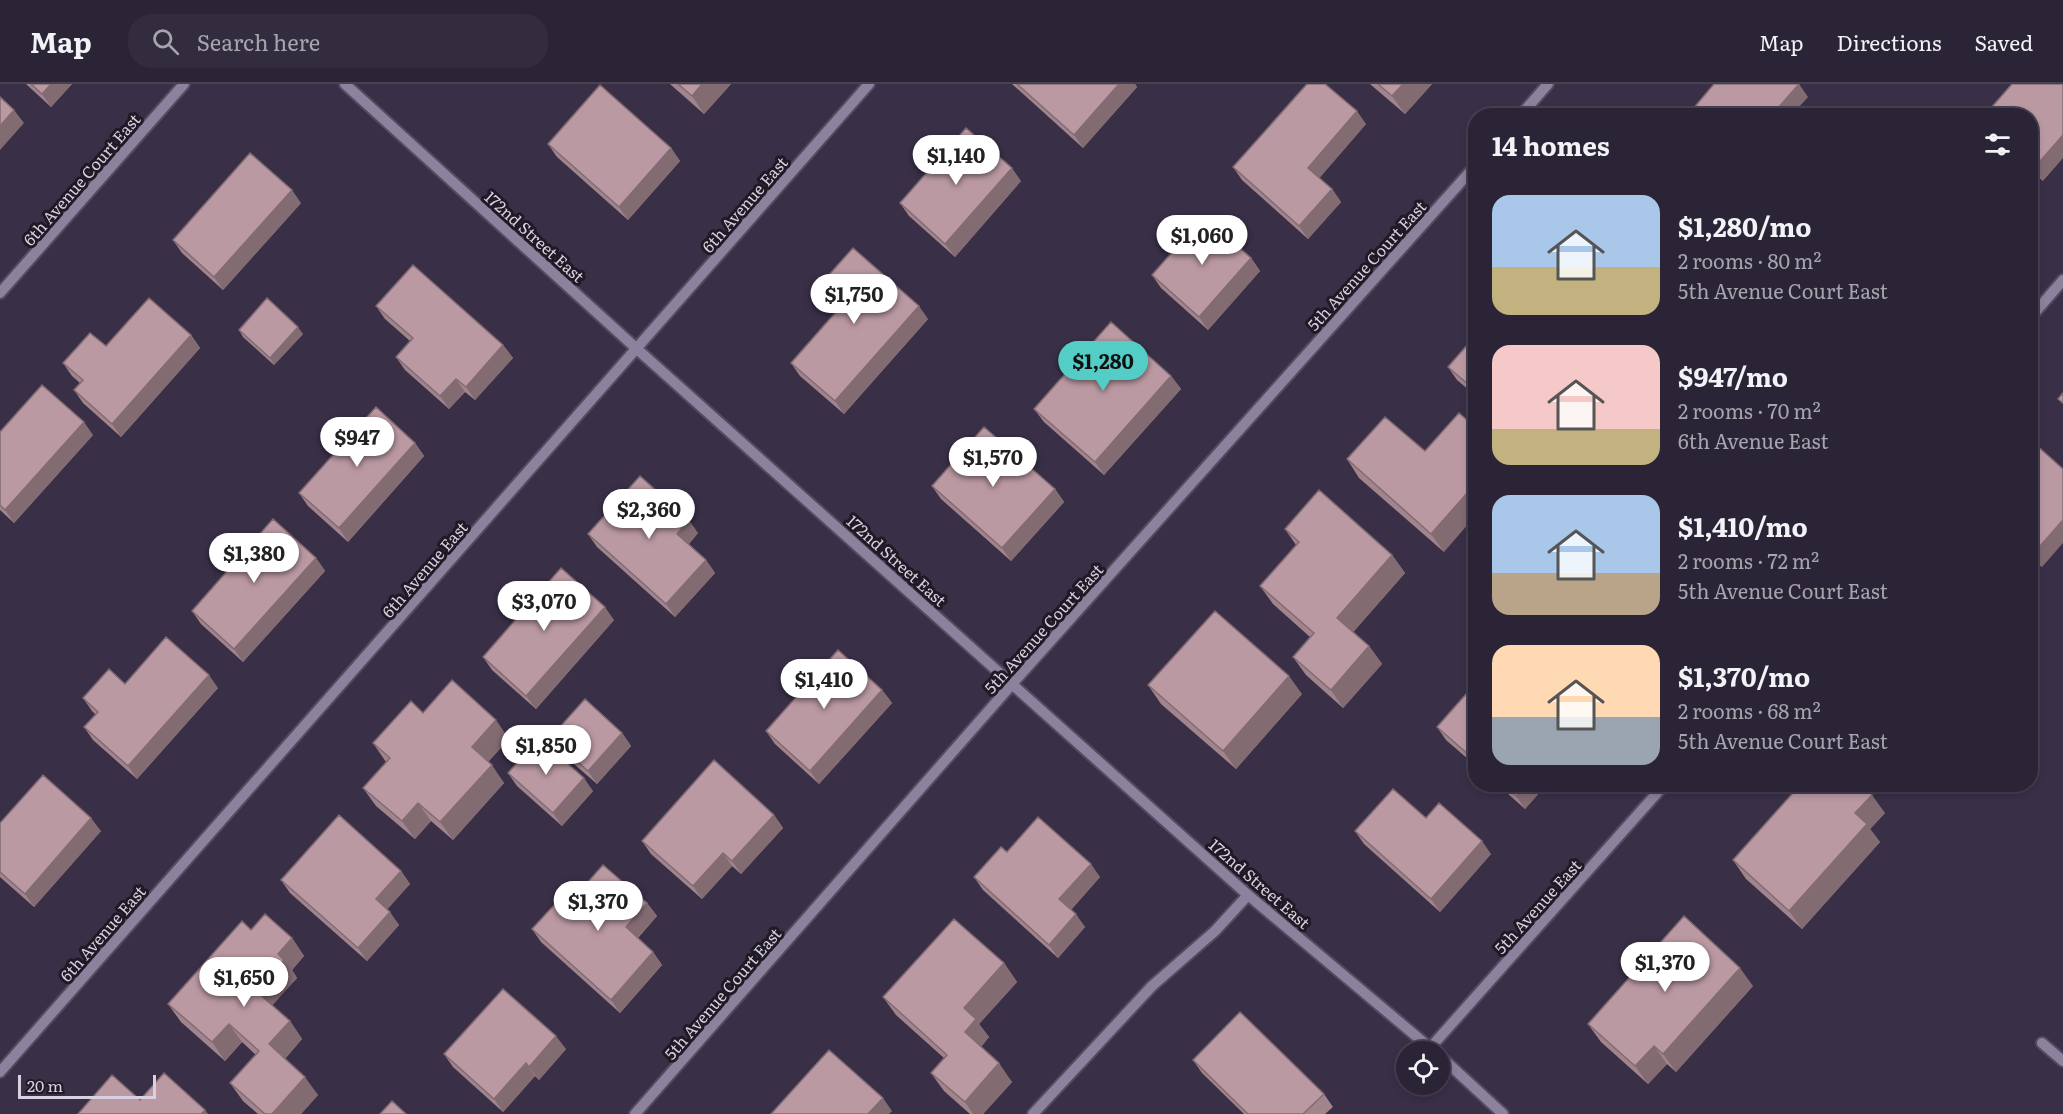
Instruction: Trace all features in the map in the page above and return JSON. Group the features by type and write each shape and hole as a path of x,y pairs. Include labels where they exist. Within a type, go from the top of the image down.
{"street":[{"name":"6th Avenue Court East","path":"0,293 184,84"},
{"name":"172nd Street East","path":"345,84 637,349 1248,895 1423,1041"},
{"name":"6th Avenue East","path":"0,1072 869,84"},
{"path":"1527,108 1548,84"},
{"name":"5th Avenue Court East","path":"636,1114 1013,683 1468,174"},
{"path":"2038,309 2063,280"},
{"name":"5th Avenue East","path":"1440,1041 1658,792"},
{"path":"1033,1114 1152,986 1215,931 1248,895"},
{"path":"2042,1043 2063,1061"},
{"path":"1450,1065 1503,1114"}],"building":[{"path":"31,84 51,84 42,94"},
{"path":"678,84 702,84 692,96"},
{"path":"1017,84 1119,84 1074,135"},
{"path":"1307,84 1325,84 1357,111 1308,168 1332,189 1299,226 1233,167"},
{"path":"1378,84 1403,84 1392,96"},
{"path":"1714,84 1799,84 1778,108 1694,108"},
{"path":"2012,84 2063,84 2063,135 2038,163 2038,108 1991,108"},
{"path":"600,85 671,148 619,207 548,144"},
{"path":"0,97 14,110 0,126"},
{"path":"966,128 1012,168 945,244 900,203"},
{"path":"250,153 292,190 214,277 173,240"},
{"path":"1204,216 1251,258 1199,317 1152,275"},
{"path":"853,248 919,306 835,401 791,363 843,304 820,285"},
{"path":"413,265 503,345 466,387 456,379 440,396 396,357 413,338 376,306"},
{"path":"149,298 191,335 112,424 74,390 83,380 63,363 90,333 106,346"},
{"path":"267,298 298,327 270,358 239,330"},
{"path":"1111,322 1171,376 1095,462 1034,409"},
{"path":"1468,344 1468,384 1448,367"},
{"path":"42,385 84,422 5,510 0,505 0,432"},
{"path":"2063,393 2063,403 2058,399"},
{"path":"376,407 415,443 339,528 299,493"},
{"path":"1459,413 1468,421 1468,492 1431,534 1347,459 1385,417 1425,451"},
{"path":"984,427 1055,489 1002,548 932,486"},
{"path":"2038,447 2063,469 2063,520 2038,548"},
{"path":"640,476 689,520 677,534 706,560 666,604 588,534"},
{"path":"1319,490 1392,555 1337,618 1369,646 1331,690 1293,657 1314,633 1260,586 1299,542 1285,529"},
{"path":"273,519 316,558 234,649 192,611"},
{"path":"561,568 605,607 526,696 483,657"},
{"path":"1215,611 1289,676 1223,751 1148,685"},
{"path":"166,637 209,675 128,766 84,727 98,712 83,698 109,669 125,684"},
{"path":"838,650 882,690 810,771 766,731"},
{"path":"452,680 496,720 472,747 492,765 440,822 418,803 402,821 363,788 390,758 373,743 411,701 423,713"},
{"path":"1468,692 1468,754 1437,727"},
{"path":"585,699 622,733 588,771 550,738"},
{"path":"539,738 584,778 553,813 508,773"},
{"path":"714,760 774,815 732,861 723,853 693,886 642,841"},
{"path":"43,775 91,818 25,894 0,872 0,823"},
{"path":"1393,789 1426,818 1439,803 1482,841 1431,899 1355,831"},
{"path":"1794,792 1869,792 1872,795 1855,813 1867,824 1789,911 1733,860"},
{"path":"339,815 401,871 376,899 390,912 358,948 281,880"},
{"path":"1038,817 1091,864 1059,899 1076,914 1049,945 974,877 1001,847 1007,852"},
{"path":"603,865 647,903 626,927 653,952 611,1000 532,929 556,903 563,910"},
{"path":"265,914 292,938 278,954 284,960 256,991 290,1021 269,1044 305,1077 272,1114 265,1114 230,1083 259,1051 229,1024 212,1042 168,1004 242,921 251,930"},
{"path":"1684,916 1740,968 1663,1054 1654,1046 1635,1066 1588,1024"},
{"path":"954,919 1004,963 964,1008 976,1019 965,1032 999,1063 965,1102 931,1073 947,1055 883,997"},
{"path":"503,989 556,1036 529,1067 526,1063 494,1099 444,1054"},
{"path":"1240,1012 1324,1094 1303,1114 1248,1114 1193,1060"},
{"path":"829,1050 883,1098 868,1114 771,1114"},
{"path":"164,1073 205,1110 201,1114 78,1114 112,1075 140,1100"},
{"path":"392,1101 406,1114 380,1114"}]}
